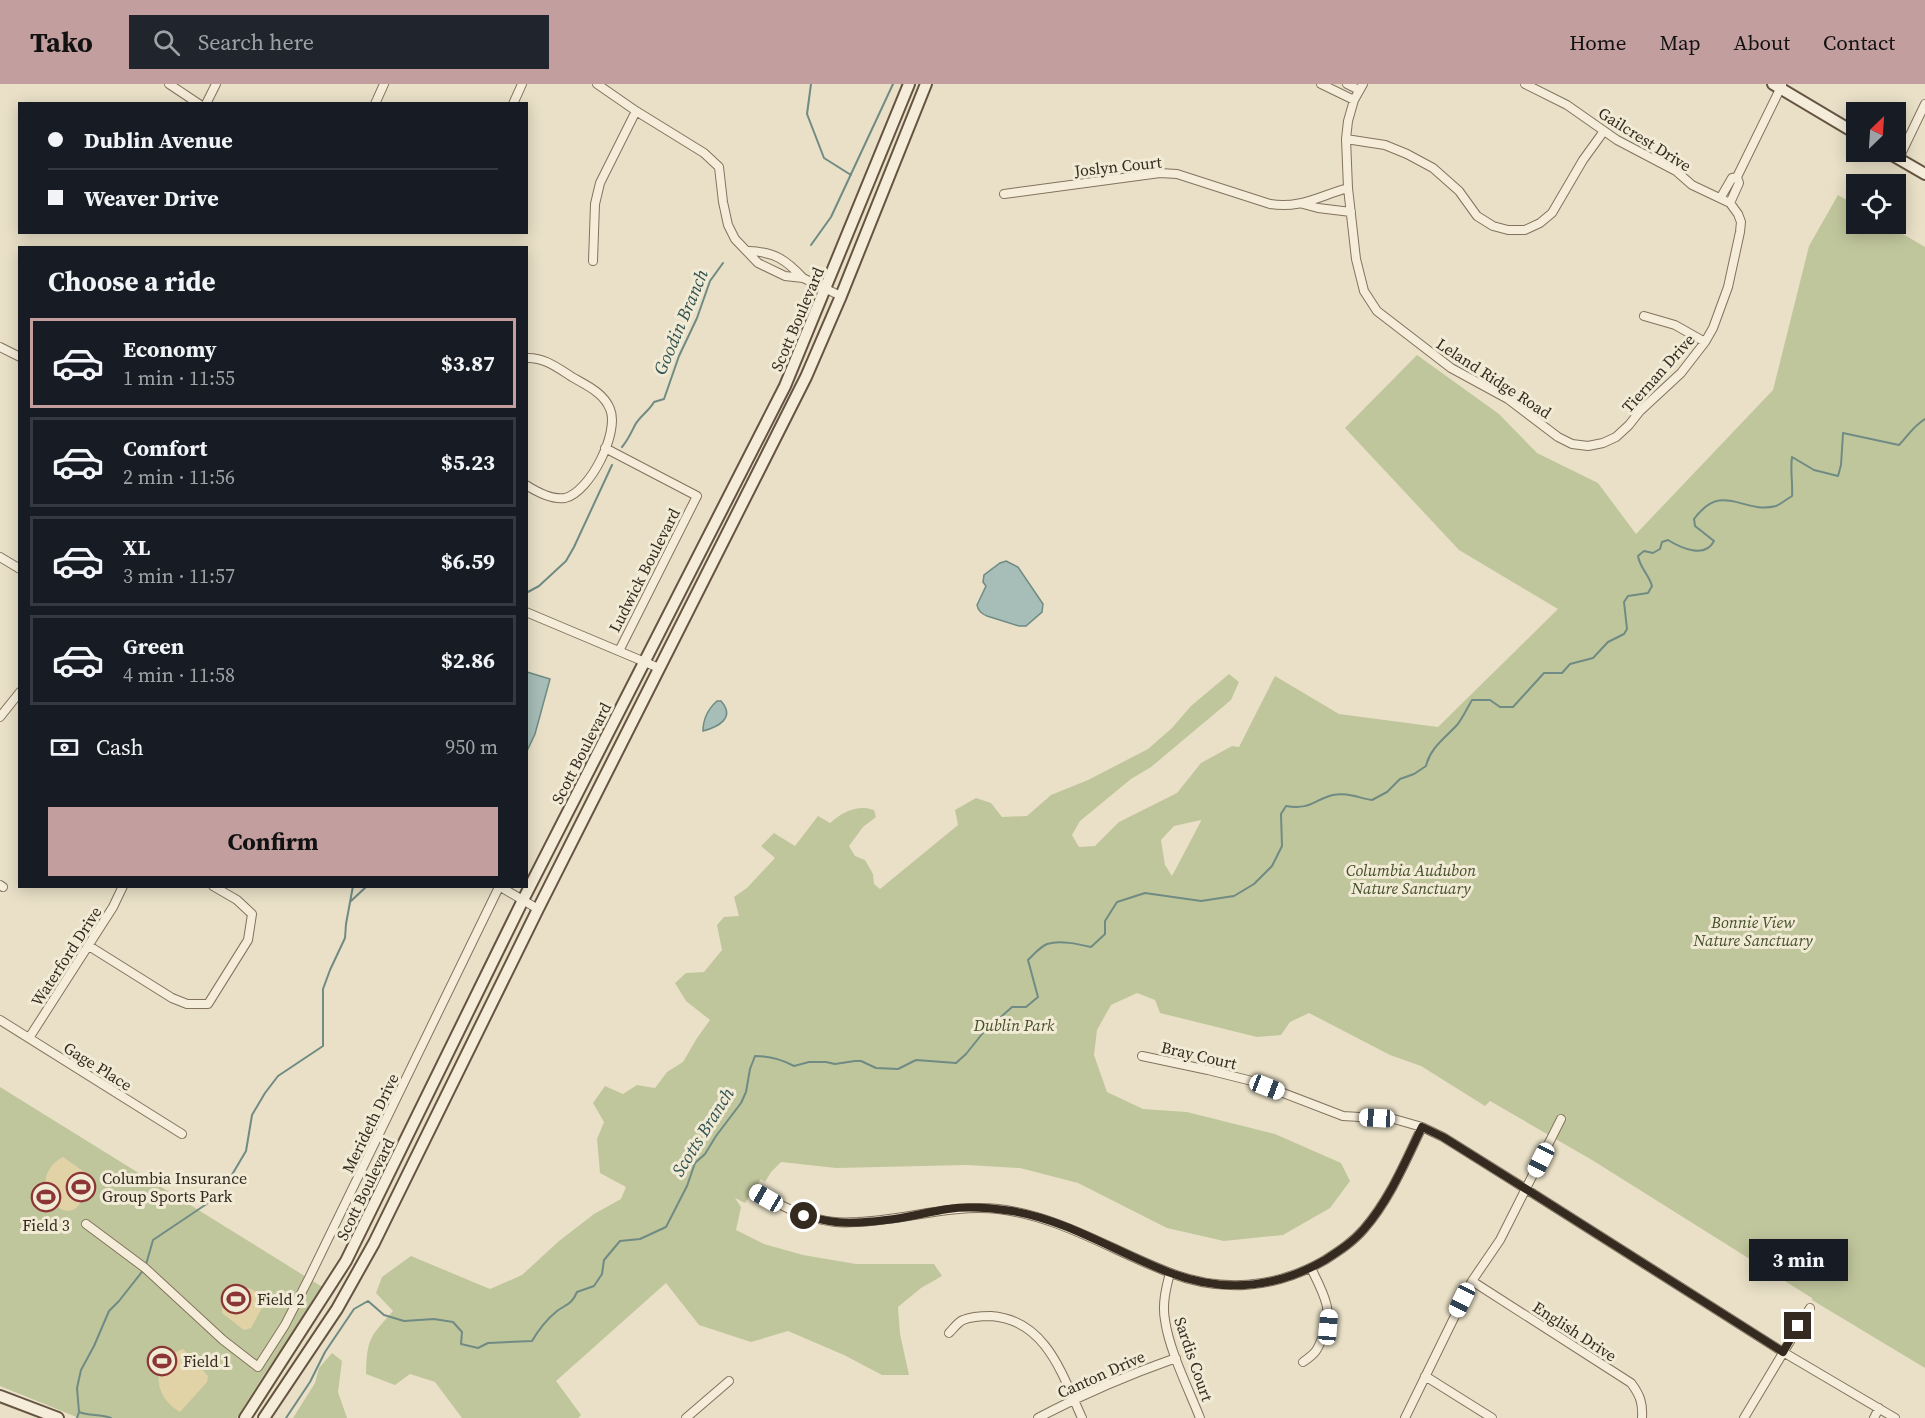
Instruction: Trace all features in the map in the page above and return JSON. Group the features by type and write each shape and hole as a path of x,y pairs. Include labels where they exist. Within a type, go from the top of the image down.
{"main road":[{"name":"Scott Boulevard","path":"244,1418 346,1261 523,900 785,386 909,84"},
{"name":"Scott Boulevard","path":"264,1418 337,1309 374,1243 538,909 806,377 926,84"},
{"path":"1779,86 1846,127"},
{"path":"1906,162 1925,174"},
{"path":"0,1396 57,1418"}],"street":[{"path":"169,84 196,102"},
{"path":"207,102 216,84"},
{"path":"376,102 384,84"},
{"path":"514,102 522,84"},
{"path":"597,84 704,153 719,167 728,225 735,239 749,251 758,263 784,276 803,278"},
{"path":"1321,84 1354,100"},
{"path":"1347,84 1361,87"},
{"name":"Gailcrest Drive","path":"1525,84 1566,105 1631,149 1676,171 1692,185 1720,197"},
{"path":"1737,177 1732,178 1720,197 1730,203 1739,183 1737,177 1779,86"},
{"name":"Leland Ridge Road","path":"1361,87 1354,100 1346,139 1348,188 1356,260 1364,291 1377,311 1451,368 1508,399 1558,437 1572,444 1588,446"},
{"path":"1906,143 1925,104"},
{"path":"592,261 595,204 600,183 636,111"},
{"path":"1346,139 1384,145 1407,154 1433,168 1459,191 1478,216 1493,226 1508,230 1525,230 1540,223 1551,213 1583,160 1604,131"},
{"name":"Joslyn Court","path":"1004,194 1160,173 1178,174 1270,204 1286,206 1303,204 1322,195 1348,188"},
{"name":"Tiernan Drive","path":"1588,446 1616,437 1681,373 1705,342 1722,308 1740,232 1741,222 1730,203"},
{"name":"Joslyn Court","path":"1303,204 1351,212"},
{"path":"749,251 767,252 789,263 803,278 841,296"},
{"path":"1644,316 1675,326 1705,342"},
{"path":"0,347 18,356"},
{"path":"528,358 537,357 551,363 604,398 611,409 613,420 605,448 592,476 583,488 573,495 555,498 528,487"},
{"name":"Ludwick Boulevard","path":"605,448 697,496 619,651"},
{"path":"0,557 18,568"},
{"path":"528,613 659,668"},
{"path":"0,717 18,694"},
{"name":"Waterford Drive","path":"29,1038 89,946 122,888"},
{"path":"89,946 172,998 187,1004 208,1004 248,940 252,914 237,900 216,888"},
{"name":"Merideth Drive","path":"86,1224 152,1274 223,1340 258,1367 285,1325 309,1278 499,888"},
{"path":"501,888 538,909"},
{"name":"Gage Place","path":"0,1020 182,1134"},
{"name":"Bray Court","path":"1142,1056 1252,1082 1343,1116 1394,1119 1422,1127 1443,1137 1783,1352 1895,1418"},
{"path":"1405,1418 1472,1281 1500,1240 1561,1119"},
{"path":"755,1191 804,1216 836,1222 886,1220 951,1209 982,1208 1012,1211 1042,1218 1074,1230 1170,1273 1212,1285 1249,1286 1284,1279 1311,1268 1341,1250 1364,1230 1390,1193 1422,1127"},
{"path":"1303,1362 1316,1354 1328,1327 1329,1311 1325,1297 1311,1268"},
{"name":"Sardis Court","path":"1170,1273 1164,1298 1165,1320 1176,1358 1200,1418"},
{"name":"English Drive","path":"1472,1281 1631,1383 1643,1405 1642,1418"},
{"path":"1744,1418 1810,1308"},
{"path":"949,1333 962,1320 987,1316 1003,1317 1019,1323 1036,1334 1048,1348 1082,1418"},
{"name":"Canton Drive","path":"1038,1418 1120,1378 1176,1358"},
{"path":"1425,1376 1491,1418"},
{"path":"686,1418 729,1381"},
{"path":"1874,1418 1879,1408"}],"green space":[{"path":"1838,195 1846,200 1846,234 1903,234 1925,247 1925,1368 1812,1300 1592,1160 1490,1101 1485,1106 1421,1066 1390,1055 1309,1013 1290,1022 1281,1035 1257,1037 1160,1013 1155,1000 1137,993 1111,1005 1097,1030 1094,1055 1107,1092 1143,1109 1187,1112 1275,1134 1341,1163 1350,1181 1330,1208 1283,1235 1224,1241 1167,1228 1078,1183 1020,1168 967,1165 836,1168 781,1162 765,1182 761,1179 745,1203 735,1198 741,1207 736,1230 764,1244 803,1255 856,1264 934,1264 942,1276 921,1288 898,1307 900,1334 909,1375 882,1375 844,1355 788,1331 751,1342 699,1325 666,1283 556,1381 581,1415 578,1418 462,1418 435,1382 410,1374 395,1385 366,1374 367,1353 371,1339 393,1311 376,1293 382,1277 411,1256 490,1289 522,1275 559,1241 594,1214 621,1199 626,1187 600,1173 597,1139 604,1122 593,1103 605,1086 623,1094 637,1085 655,1088 667,1072 683,1062 710,1020 686,1001 675,983 686,973 704,972 722,950 717,925 724,917 739,916 734,897 747,888 775,858 761,846 774,833 795,846 818,816 830,823 850,810 868,808 874,810 876,817 863,827 849,846 855,856 865,860 873,874 874,884 880,889 958,825 955,810 976,798 991,803 1002,817 1027,816 1051,795 1088,780 1148,749 1172,728 1191,706 1229,674 1239,682 1231,700 1151,767 1131,779 1080,821 1072,835 1079,847 1095,846 1119,822 1177,793 1201,763 1232,746 1239,747 1275,676 1339,714 1438,727 1558,609 1459,550 1345,428 1417,355 1499,414 1537,453 1598,483 1636,534 1773,390 1809,246","holes":["1201,820 1172,876 1165,865 1161,840 1174,826"]},
{"name":"Columbia Insurance Group Sports Park","path":"0,1087 324,1288 237,1418 79,1418 0,1386"},
{"path":"332,1353 342,1361 338,1392 347,1418 293,1418 315,1383 319,1368"}],"sand":[{"path":"63,1157 90,1176 92,1185 78,1206 69,1211 54,1204 48,1196 46,1186 46,1176 52,1166"},
{"path":"239,1287 255,1291 264,1304 251,1328 244,1330 222,1313 227,1297"},
{"path":"183,1349 208,1376 207,1382 180,1412 164,1397 159,1379 160,1370 165,1362 172,1354"}],"water":[{"path":"1006,561 1018,567 1043,604 1042,612 1026,626 987,616 980,612 977,605 986,586 983,582 984,575"},
{"path":"528,672 550,679 535,734 528,749"},
{"path":"717,701 721,701 725,707 726,717 719,724 703,731 707,714"}],"waterway":[{"path":"811,84 807,114 824,158 851,175"},
{"name":"Goodin Branch","path":"811,245 831,217 893,84"},
{"name":"Goodin Branch","path":"622,447 637,422 654,402 664,399 710,281 723,263"},
{"name":"Scotts Branch","path":"286,1418 310,1382 325,1352 354,1309 368,1301 384,1315 404,1321 434,1319 453,1322 462,1332 461,1344 478,1348 488,1343 532,1341 546,1321 571,1301 577,1292 594,1286 602,1274 604,1260 620,1241 640,1239 666,1227 687,1186 695,1163 705,1154 741,1103 755,1056 775,1058 794,1066 809,1062 835,1064 861,1061 876,1068 898,1069 916,1060 956,1063 982,1034 1012,1007 1026,1007 1038,997 1028,960 1042,947 1058,942 1091,947 1105,934 1105,921 1117,902 1145,893 1201,901 1234,896 1254,884 1272,866 1282,846 1281,814 1286,806 1307,806 1338,794 1372,800 1387,792 1400,779 1426,766 1434,749 1459,722 1472,700 1490,700 1500,707 1513,707 1544,673 1562,673 1570,664 1593,658 1608,642 1624,634 1627,629 1624,602 1628,596 1648,593 1652,586 1638,556 1644,551 1653,553 1660,549 1662,542 1668,540 1692,550 1705,550 1714,541 1695,526 1694,519 1704,508 1714,502 1724,500 1764,508 1776,506 1792,496 1792,457 1814,470 1838,476 1843,433 1899,445 1925,419"},
{"name":"Goodin Branch","path":"528,592 539,586 566,561 612,465"},
{"name":"Goodin Branch","path":"79,1412 77,1388 81,1370 109,1311 145,1268 153,1240 220,1195 246,1151 252,1115 265,1093 278,1076 323,1046 323,989 345,938 353,888"},
{"path":"351,901 365,888"},
{"name":"Scotts Branch","path":"77,1418 79,1412 111,1418"}],"place":[{"name":"Columbia Insurance Group Sports Park","path":"81,1187"},
{"name":"Field 3","path":"46,1197"},
{"name":"Field 2","path":"236,1299"},
{"name":"Field 1","path":"162,1361"}],"route":[{"path":"804,1216 836,1222 886,1220 951,1209 982,1208 1012,1211 1042,1218 1074,1230 1170,1273 1212,1285 1249,1286 1284,1279 1311,1268 1341,1250 1364,1230 1390,1193 1422,1127 1443,1137 1783,1352 1798,1326"}],"park label":[{"name":"Columbia Audubon Nature Sanctuary","path":"1411,879"},
{"name":"Bonnie View Nature Sanctuary","path":"1753,931"},
{"name":"Dublin Park","path":"1014,1025"}]}
